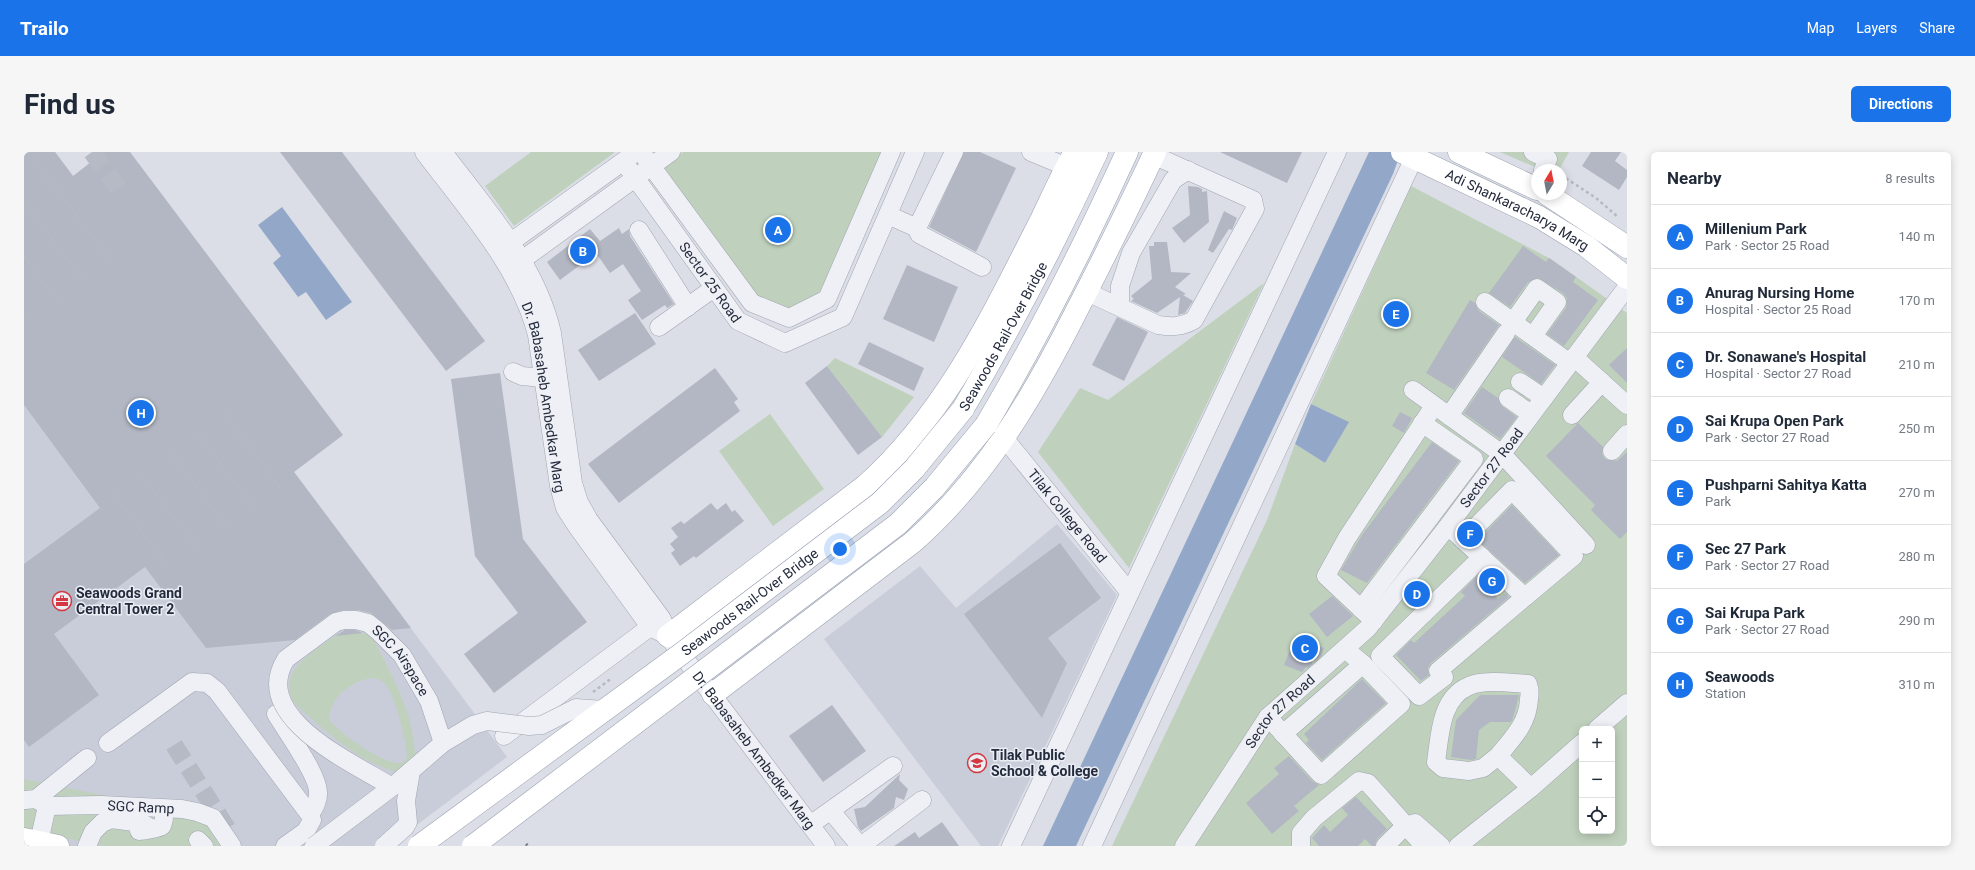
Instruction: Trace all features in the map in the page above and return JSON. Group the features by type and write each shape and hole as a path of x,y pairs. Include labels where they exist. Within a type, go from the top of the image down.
{"main road":[{"name":"Seawoods Rail-Over Bridge","path":"419,846 688,649 880,503 914,470 963,409 1023,303 1061,230 1096,152"},
{"name":"Seawoods Rail-Over Bridge","path":"473,846 898,524 934,488 986,425 1041,330 1085,243 1127,152"},
{"name":"Adi Shankaracharya Marg","path":"1459,152 1531,181"},
{"path":"713,694 927,530 963,491 1005,438 1049,364 1087,292 1154,153"},
{"name":"Adi Shankaracharya Marg","path":"1407,155 1539,217 1586,246 1627,278"},
{"path":"659,632 861,489 887,465 908,442 944,396 979,338 1071,160"},
{"name":"Adi Shankaracharya Marg","path":"1561,200 1627,247"}],"street":[{"name":"Dr. Babasaheb Ambedkar Marg","path":"424,152 514,260 547,311 552,333 573,483 579,502 589,520 662,619 659,632"},
{"path":"443,152 510,242 514,260 671,152"},
{"name":"Sector 25 Road","path":"641,152 752,303 789,318 827,299 891,152"},
{"name":"Sector 25 Road","path":"510,242 630,157 635,178 738,321 785,343 843,317 916,152"},
{"path":"954,152 917,228 919,234 982,267"},
{"path":"1031,152 1071,160"},
{"path":"1011,846 1337,152"},
{"path":"1533,152 1548,159 1546,164"},
{"path":"1087,292 1158,325 1171,327 1184,325 1194,320 1255,209 1253,200 1154,153"},
{"path":"1092,846 1407,155"},
{"path":"1120,307 1120,286 1131,253 1173,180 1188,170"},
{"path":"888,215 917,228"},
{"path":"639,230 688,307"},
{"name":"Dr. Babasaheb Ambedkar Marg","path":"514,260 538,335 559,486 572,532 713,694 826,846"},
{"name":"Sector 27 Road","path":"1184,846 1268,717 1360,637 1368,615 1448,526 1627,287"},
{"path":"659,327 714,288"},
{"path":"1422,423 1474,459 1368,615 1326,576 1347,538 1422,423 1442,411 1509,327 1537,288 1557,302 1533,336"},
{"path":"1485,302 1509,327 1533,336 1572,360 1602,382 1627,405"},
{"path":"810,307 820,327"},
{"path":"514,372 522,376 542,371"},
{"path":"1520,382 1544,398"},
{"path":"1572,415 1602,382"},
{"path":"1413,390 1502,454 1581,547"},
{"path":"1508,398 1531,414"},
{"path":"1612,451 1627,434"},
{"name":"Tilak College Road","path":"1005,438 1130,593"},
{"path":"1464,540 1512,490 1581,547"},
{"path":"1448,526 1525,597"},
{"path":"1482,557 1380,656 1419,696 1444,677 1438,671 1574,556 1581,547"},
{"name":"SGC Airspace","path":"392,787 320,744 289,713 278,690 278,678 286,659 336,622 350,620 368,623 378,630 402,655 429,701 444,742"},
{"path":"504,736 659,632"},
{"path":"1268,717 1321,775 1396,710 1401,704 1362,664 1345,649"},
{"path":"1283,734 1362,664"},
{"path":"108,743 192,682 207,683 216,691 310,815 312,820 310,826 285,846"},
{"path":"1488,683 1528,684 1530,688 1529,709 1524,724 1498,756 1483,768 1469,771 1443,768 1436,762 1442,717 1455,696 1469,686 1488,683"},
{"path":"1600,726 1627,703"},
{"path":"314,846 392,787 444,742 473,725 487,721 529,726 542,725 576,708 604,710"},
{"path":"276,714 314,776 318,792 316,804 310,815"},
{"path":"1458,846 1531,788 1579,746"},
{"path":"1498,756 1531,788"},
{"path":"40,843 36,802 87,758"},
{"path":"810,825 893,766"},
{"path":"384,846 405,828 408,822 406,801 411,771"},
{"path":"1301,846 1301,832 1314,818 1359,781 1368,783 1424,846"},
{"path":"831,811 860,846 922,800"},
{"name":"SGC Ramp","path":"36,802 182,809 207,815 213,818 232,846"},
{"path":"87,846 93,832 102,823 111,819 157,824"},
{"path":"1385,846 1405,826 1415,822 1441,846"}],"path":[{"path":"28,152 111,261"},
{"path":"1567,179 1596,198 1622,221"},
{"path":"26,204 84,282"},
{"path":"24,256 58,301"},
{"path":"24,314 30,322"},
{"path":"224,413 282,490"},
{"path":"197,433 255,510"},
{"path":"170,452 228,530"},
{"path":"141,474 199,552"},
{"path":"114,494 172,572"}],"shaded area":[{"path":"24,152 55,152 507,757 389,846 58,846 24,839"},
{"name":"Tilak Public School & College","path":"1057,524 1117,595 998,846 981,846 824,639 920,566 956,608"}],"green space":[{"path":"531,152 614,153 514,226 485,186"},
{"path":"683,152 883,152 821,293 790,310 756,296 662,167"},
{"path":"1500,152 1569,152 1562,164 1531,164 1531,165"},
{"path":"1411,186 1551,259 1627,313 1627,846 1112,846 1267,520 1295,444 1325,463 1348,422 1311,404"},
{"path":"1264,283 1129,568 1038,452 1080,388 1108,400"},
{"path":"835,358 914,397 882,437 827,366"},
{"path":"770,414 824,489 773,526 719,451"},
{"path":"359,632 366,634 374,641 402,697 407,712 414,742 415,758 397,772 368,760 341,743 293,702 290,692 289,684 294,670 305,658 337,635","holes":["371,678 383,682 392,695 402,727 407,754 406,760 401,763 394,763 363,748 342,733 330,720 332,705 342,692 356,683"]},
{"path":"24,779 208,817 231,846 105,846 24,830"}],"water":[{"path":"1369,152 1401,152 1393,174 1076,846 1043,846"},
{"path":"282,207 352,302 326,320 306,292 298,297 273,263 281,256 258,225"},
{"path":"1311,404 1349,422 1325,463 1295,444"}],"building":[{"path":"24,152 55,152 73,176 104,152 130,152 343,435 294,472 411,628 392,630 371,613 358,610 344,610 330,614 295,640 206,648 145,567 54,634 99,695 29,747 24,740 24,564 100,508 24,405"},
{"path":"280,152 342,152 485,341 446,371"},
{"path":"964,152 980,152 1016,168 976,252 929,227"},
{"path":"1220,152 1302,152 1287,183"},
{"path":"1591,152 1621,152 1615,161 1627,170 1627,177 1619,190 1582,166"},
{"path":"1188,186 1198,187 1202,189 1202,192 1207,191 1209,222 1184,243 1172,228 1190,215"},
{"path":"1224,211 1237,218 1232,230 1229,229 1213,253 1208,250"},
{"path":"619,228 622,234 629,229 630,236 674,304 667,308 665,305 642,320 628,300 641,291 623,264 610,273 596,253 560,280 547,262 590,229 600,241"},
{"path":"1154,242 1167,242 1171,272 1191,273 1175,287 1186,294 1183,295 1193,301 1185,313 1178,315 1180,297 1157,313 1131,301 1134,299 1131,296 1152,279 1149,246 1154,246"},
{"path":"1523,246 1546,262 1549,258 1576,277 1573,282 1598,300 1564,346 1547,334 1566,308 1567,298 1563,293 1538,278 1528,282 1510,307 1489,293"},
{"path":"907,265 958,287 934,342 883,319"},
{"path":"1470,300 1475,303 1479,311 1499,325 1454,390 1426,373"},
{"path":"635,313 656,344 599,381 578,350"},
{"path":"1117,317 1148,332 1124,381 1092,365"},
{"path":"1515,337 1555,365 1541,384 1502,357"},
{"path":"869,342 924,368 914,391 858,364"},
{"path":"1627,348 1627,383 1609,365"},
{"path":"827,366 882,437 858,455 805,383"},
{"path":"715,368 738,399 734,402 740,411 619,503 588,464"},
{"path":"500,373 523,539 587,622 494,693 464,654 518,613 475,556 451,379"},
{"path":"1482,387 1498,398 1502,406 1517,417 1500,439 1464,413"},
{"path":"1400,412 1412,418 1404,433 1392,426"},
{"path":"1578,423 1603,447 1602,454 1605,459 1617,461 1627,452 1627,532 1620,539 1591,510 1595,505 1546,456"},
{"path":"1432,442 1459,461 1367,583 1341,570 1362,535"},
{"path":"711,503 717,510 726,503 732,512 735,510 744,521 696,558 694,556 680,566 671,553 675,550 670,544 678,537 671,528 681,521 684,524"},
{"path":"1512,505 1559,555 1525,583 1478,540"},
{"path":"1060,543 1101,598 1048,638 1067,663 1042,718 964,614"},
{"path":"1477,576 1498,599 1506,593 1509,597 1431,663 1428,668 1429,675 1421,681 1396,655 1411,640 1414,643 1465,596 1461,592"},
{"path":"1332,596 1353,616 1327,637 1309,614"},
{"path":"345,630 355,630 363,633 335,636"},
{"path":"1295,637 1324,648 1321,656 1315,661 1313,660 1312,664 1308,668 1306,667 1302,672 1284,665"},
{"path":"1362,679 1386,703 1322,760 1306,743 1309,740 1304,734"},
{"path":"1480,695 1519,695 1513,718 1511,722 1490,722 1479,730 1476,759 1471,760 1451,757 1456,720"},
{"path":"832,705 866,751 823,782 789,736"},
{"path":"1289,756 1313,782 1319,785 1294,806 1299,811 1272,834 1246,803 1279,774 1274,768"},
{"path":"900,774 899,780 908,789 904,800 896,797 894,808 861,831 858,827 854,809 865,807"},
{"path":"1356,797 1387,829 1377,839 1375,846 1372,846 1365,839 1358,846 1319,846 1312,838 1324,825 1330,832 1348,815 1342,808"},
{"path":"942,822 959,846 894,846 915,832 919,838"}],"tunnel":[{"path":"92,152 121,192"},
{"path":"174,745 228,830"}],"place":[{"name":"Millenium Park","path":"778,230"},
{"name":"Anurag Nursing Home","path":"583,251"},
{"name":"Pushparni Sahitya Katta","path":"1396,314"},
{"name":"Seawoods","path":"141,413"},
{"name":"Sec 27 Park","path":"1470,534"},
{"name":"Sai Krupa Park","path":"1492,581"},
{"name":"Sai Krupa Open Park","path":"1417,594"},
{"name":"Seawoods Grand Central Tower 2","path":"62,601"},
{"name":"Dr. Sonawane's Hospital","path":"1305,648"},
{"name":"Tilak Public School & College","path":"977,763"}]}
